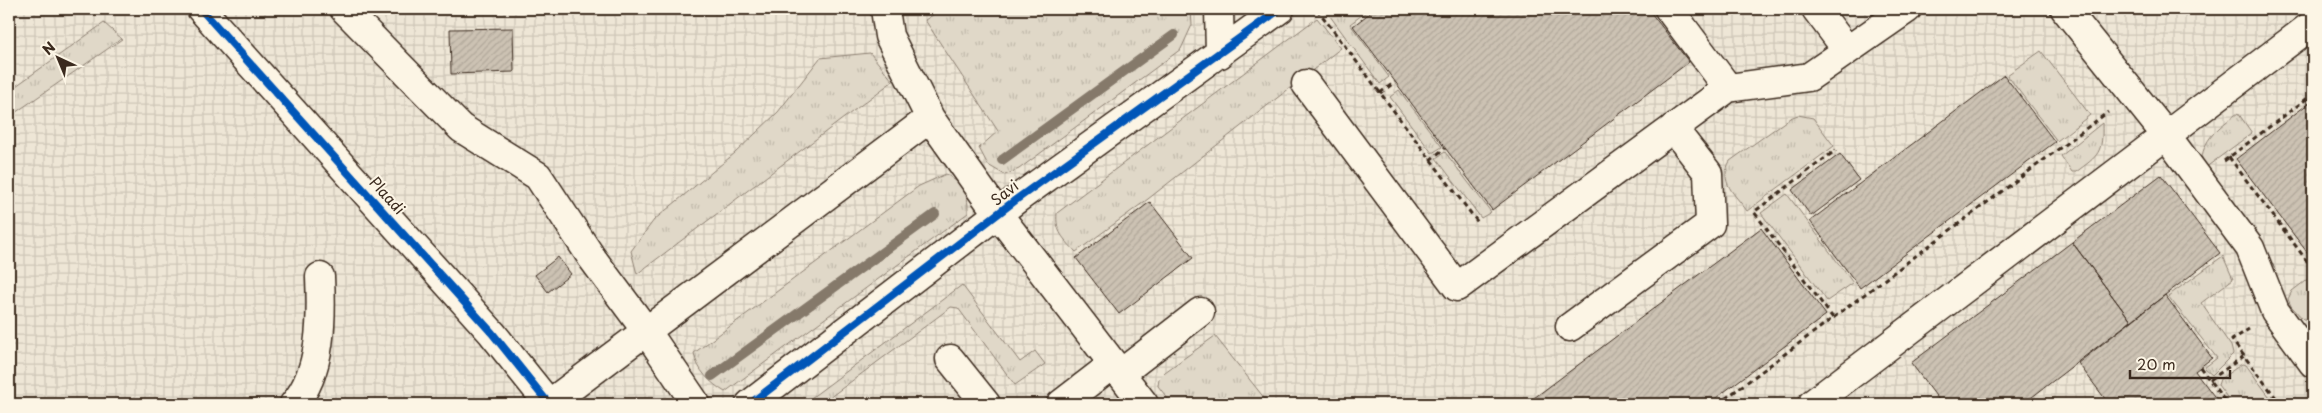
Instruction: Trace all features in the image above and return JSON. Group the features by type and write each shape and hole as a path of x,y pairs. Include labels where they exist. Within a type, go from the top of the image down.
{"street":[{"name":"Plaadi","path":"202,9 492,332 549,404"},
{"path":"344,9 461,128 538,176 592,258 647,332 696,404"},
{"path":"885,9 889,36 930,118 998,214 1144,404"},
{"path":"1219,9 1220,54"},
{"name":"Savi","path":"750,404 998,214 1280,9"},
{"path":"1669,9 1728,88"},
{"path":"1816,9 1847,50"},
{"path":"1306,84 1458,287 1728,88 1809,78 1907,9"},
{"path":"2065,9 2166,135 2250,248 2275,311 2313,363"},
{"path":"1812,404 2313,24"},
{"path":"549,404 930,118"},
{"path":"1570,327 1710,224 1708,173 1673,128"},
{"path":"294,404 300,398 316,359 322,320 320,277"},
{"path":"1061,404 1117,369 1200,312"},
{"path":"950,359 986,404"}],"path":[{"path":"1317,9 1479,224"},
{"path":"1380,93 1395,82"},
{"path":"1718,404 2133,93"},
{"path":"2217,166 2313,94"},
{"path":"1430,160 1445,148"},
{"path":"1833,318 1754,212 1836,150"},
{"path":"2230,157 2313,269"},
{"path":"2210,380 2244,356 2280,403"},
{"path":"2200,367 2227,404"}],"shaded area":[{"path":"9,9 2313,9 2313,404 9,404"}],"green space":[{"path":"942,9 1191,9 1192,25 1181,49 1019,169 1005,175 988,165 979,148 998,131 925,20"},
{"path":"1331,9 1370,9 1350,24 1389,77 1380,84 1327,12"},
{"path":"1317,18 1341,48 1148,199 1076,252 1064,239 1057,225 1057,213"},
{"path":"104,23 122,39 9,117 9,91"},
{"path":"2041,51 2090,115 2057,141 2007,75"},
{"path":"870,53 893,81 637,274 631,251 654,220 735,153 778,112 820,58"},
{"path":"1399,90 1442,147 1432,153 1390,97"},
{"path":"2238,113 2252,133 2201,171 2203,152 2210,137"},
{"path":"1798,115 1813,118 1834,146 1747,211 1727,182 1727,168 1730,161 1790,118"},
{"path":"2102,123 2102,141 2095,157 2076,172 2072,172 2061,156"},
{"path":"1445,152 1491,212 1481,218 1436,158"},
{"path":"946,174 964,189 968,213 725,392 705,376 698,365 694,353 919,186"},
{"path":"1787,194 1853,283 1827,301 1761,213"},
{"path":"2223,256 2233,279 2201,303 2231,346 2233,354 2212,375 2204,368 2217,358 2168,296"},
{"path":"2313,275 2313,319 2303,319 2291,306 2288,299 2292,291"},
{"path":"962,285 1020,362 1035,351 1045,364 1015,385 958,308 951,307 821,404 803,404"},
{"path":"1215,336 1269,404 1172,404 1158,386 1159,378"},
{"path":"2242,364 2246,365 2275,404 2232,404 2218,385 2220,379"}],"building":[{"path":"1375,9 1648,9 1689,62 1492,210 1353,26"},
{"path":"513,28 514,72 451,74 450,29"},
{"path":"2004,75 2055,142 1860,288 1810,221"},
{"path":"2313,100 2313,260 2236,159"},
{"path":"1840,154 1859,180 1811,216 1792,190"},
{"path":"2161,175 2220,253 2131,321 2072,242"},
{"path":"1150,202 1193,258 1119,314 1076,258"},
{"path":"1761,228 1826,315 1708,404 1526,404"},
{"path":"2072,242 2131,321 2023,404 1942,404 1911,363"},
{"path":"558,257 571,274 548,292 535,275"},
{"path":"2165,295 2212,358 2195,371 2220,404 2109,404 2078,363"}],"waterway":[{"path":"1002,160 1174,35"},
{"path":"712,376 935,214"}],"cycle path":[{"path":"201,9 492,333 549,404"},
{"path":"750,404 1017,199 1280,9"}]}
